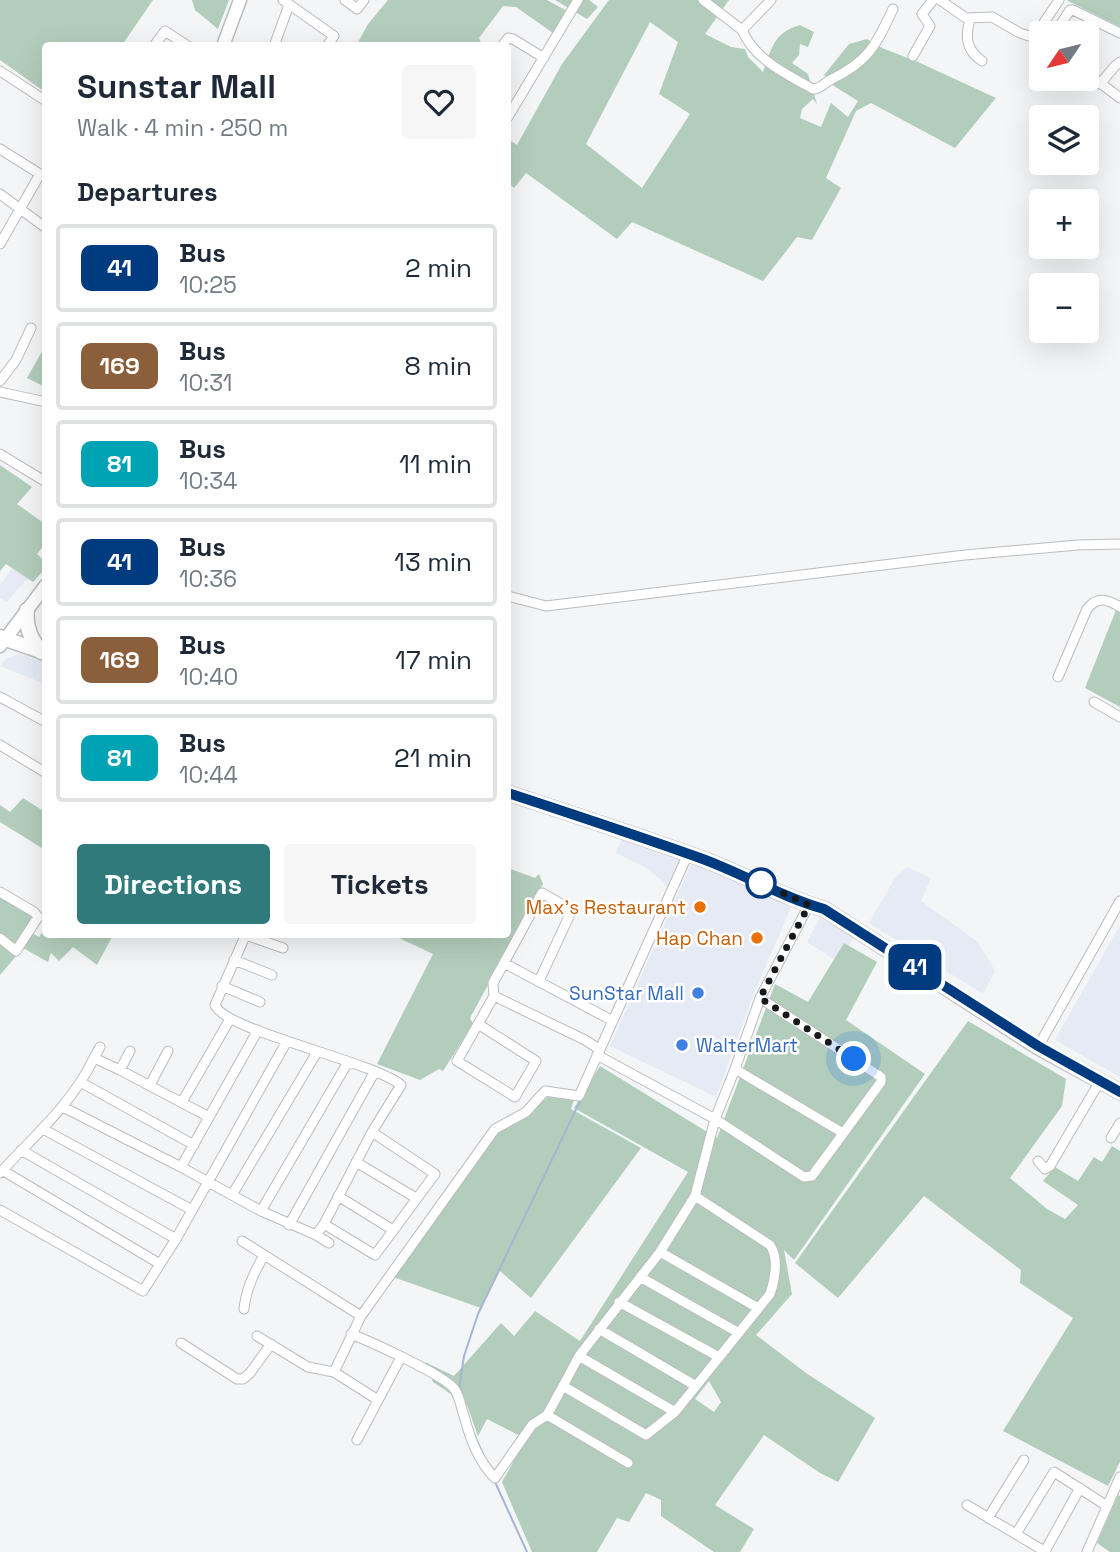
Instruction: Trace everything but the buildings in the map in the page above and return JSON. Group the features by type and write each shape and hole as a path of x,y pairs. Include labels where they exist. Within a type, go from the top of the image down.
{"main road":[{"path":"224,42 240,0"},
{"path":"42,590 2,641 42,653"},
{"path":"27,610 29,633 42,652"},
{"path":"511,794 688,854 824,909 1038,1046 1120,1092"}],"street":[{"path":"345,0 357,9 364,0"},
{"path":"511,112 578,0"},
{"path":"703,0 742,30 758,55 813,89 819,89 849,71 869,53 893,9"},
{"path":"742,30 771,0"},
{"path":"913,56 930,26 922,10 933,0"},
{"path":"940,0 959,15 970,19 992,17 1029,36"},
{"path":"1047,21 1059,0"},
{"path":"275,42 286,2 334,36 330,42"},
{"path":"1063,21 1070,10 1073,10 1095,21"},
{"path":"970,19 966,33 969,49 982,61"},
{"path":"1099,23 1120,33"},
{"path":"157,42 165,31 182,42"},
{"path":"505,42 508,38 513,39 544,58"},
{"path":"1120,62 1100,84 1120,99"},
{"path":"0,71 42,98"},
{"path":"0,149 40,174 22,210 0,244"},
{"path":"0,194 42,225"},
{"path":"0,381 16,360 32,328"},
{"path":"0,392 42,401"},
{"path":"0,454 42,480"},
{"path":"511,597 545,607 965,555 1120,544"},
{"path":"1058,677 1087,609 1093,602 1108,600 1120,607"},
{"path":"0,697 42,720"},
{"path":"1094,702 1120,717"},
{"path":"0,745 42,771"},
{"path":"334,1372 361,1316 495,1129 526,1112 545,1091 579,1096 688,854"},
{"path":"0,892 38,917 16,951 0,938"},
{"path":"478,1024 536,1061 515,1097 457,1061 478,1024 494,996 493,983 542,893 572,910 539,981"},
{"path":"1038,1046 1120,901"},
{"path":"351,1334 371,1341 446,1380 454,1388 484,1467 495,1478 532,1425 547,1415 579,1356 660,1252 695,1196 715,1119 760,998 809,905"},
{"path":"245,938 222,986 216,1009 230,1019 348,1062 401,1086 372,1132 316,1235"},
{"path":"255,938 284,948"},
{"path":"234,960 272,975"},
{"path":"504,963 613,1021"},
{"path":"222,986 260,1002"},
{"path":"494,996 585,1040 598,1052 715,1119 804,1177 812,1176 881,1082 880,1077 760,998"},
{"path":"182,1102 230,1019"},
{"path":"181,1167 258,1030"},
{"path":"0,1210 143,1291 176,1239 287,1041"},
{"path":"100,1047 82,1083 63,1107 1,1171 160,1264"},
{"path":"120,1070 130,1051"},
{"path":"150,1085 168,1051"},
{"path":"232,1195 317,1052"},
{"path":"94,1058 209,1117"},
{"path":"261,1211 348,1062"},
{"path":"735,1069 843,1133"},
{"path":"289,1225 374,1073"},
{"path":"1038,1161 1045,1169 1050,1166 1100,1081"},
{"path":"82,1083 194,1145"},
{"path":"63,1107 261,1211 329,1243"},
{"path":"1111,1138 1120,1123"},
{"path":"43,1129 192,1210"},
{"path":"324,1224 375,1255 435,1174 372,1132"},
{"path":"21,1150 176,1239"},
{"path":"356,1162 416,1198"},
{"path":"338,1196 393,1230"},
{"path":"563,1386 646,1435 675,1412 770,1294 775,1281 774,1252 760,1237 695,1196"},
{"path":"242,1241 361,1316"},
{"path":"660,1252 758,1308"},
{"path":"244,1309 245,1295 251,1278 264,1255"},
{"path":"640,1277 739,1333"},
{"path":"619,1302 719,1357"},
{"path":"599,1329 695,1386"},
{"path":"257,1336 308,1367 334,1372 378,1400"},
{"path":"181,1343 237,1379 243,1379 250,1373 271,1345"},
{"path":"579,1356 675,1412"},
{"path":"357,1440 401,1357"},
{"path":"547,1415 628,1463"},
{"path":"988,1518 1024,1460"},
{"path":"1016,1534 1054,1472 1107,1506"},
{"path":"1087,1552 1120,1477"},
{"path":"967,1505 1045,1552 1080,1488"}],"shaded area":[{"path":"19,559 35,570 7,602 0,598 0,585"},
{"path":"18,654 42,661 42,683 0,666 7,658"},
{"path":"625,832 686,856 670,892 660,879 646,868 616,853"},
{"name":"SunStar Mall","path":"693,860 794,901 754,993 716,1097 610,1046"},
{"path":"907,867 931,878 921,901 978,942 995,971 983,994 869,923 895,878"},
{"path":"820,918 854,937 838,962 807,942"},
{"path":"1120,925 1120,1077 1055,1040"}],"green space":[{"path":"0,0 153,0 124,42 42,42 42,90 0,60"},
{"path":"192,0 229,0 218,29 195,10"},
{"path":"388,0 547,0 567,11 553,33 516,7 503,6 479,38 481,42 358,42 368,24"},
{"path":"555,0 589,0 598,7 587,19"},
{"path":"609,0 729,0 705,34 731,47 745,49 748,57 763,72 775,42 784,32 800,25 814,32 808,47 800,44 799,55 792,63 808,74 817,104 813,99 802,109 800,118 821,127 831,103 848,117 858,101 834,86 824,75 849,44 867,39 996,98 955,148 871,103 856,111 826,178 841,188 812,240 797,237 763,281 632,222 617,239 526,173 514,188 511,186 511,141 517,145 562,64","holes":["650,22 678,42 659,94 690,114 642,188 586,144"]},
{"path":"1120,0 1120,27 1068,1"},
{"path":"42,351 42,386 27,378"},
{"path":"0,465 32,487 17,504 42,522 42,548 37,554 42,559 42,572 33,582 6,564 0,571"},
{"path":"1116,610 1120,613 1120,707 1085,688"},
{"path":"23,798 42,810 42,848 0,822 0,805 10,812"},
{"path":"511,869 535,878 539,874 543,884 470,1018 473,1024 443,1071 439,1069 420,1080 377,1064 433,954 399,938 511,938"},
{"path":"0,896 33,915 27,930 39,937 42,933 42,938 111,938 97,965 73,947 59,961 51,953 48,962 23,948 0,975"},
{"path":"844,943 877,962 846,1020 925,1074 794,1260 784,1250 792,1294 756,1335 806,1373 875,1418 838,1482 764,1435 715,1505 754,1529 740,1552 714,1552 661,1516 661,1500 646,1493 629,1522 617,1518 597,1552 532,1552 502,1482 526,1439 487,1419 478,1436 467,1405 433,1382 425,1362 454,1376 501,1323 514,1336 535,1311 580,1341 688,1172 574,1108 600,1066 717,1138 775,984 808,1002","holes":["709,1381 721,1402 714,1412 695,1399"]},
{"path":"968,1021 1066,1079 1062,1106 1010,1178 1047,1209 1065,1219 1078,1205 1043,1181 1055,1167 1078,1181 1094,1157 1102,1162 1112,1146 1120,1151 1120,1462 1108,1486 1003,1431 1073,1318 1020,1283 1021,1270 924,1196 838,1298 795,1263"},
{"path":"548,1097 574,1100 571,1109 641,1148 531,1298 500,1271 481,1308 393,1277 498,1131"},
{"path":"1118,1495 1120,1552 1110,1552 1097,1543"}],"waterway":[{"path":"459,1389 464,1356 478,1314 581,1099"},
{"path":"474,1434 483,1454"},
{"path":"495,1482 527,1552"}],"bus line":[{"name":"41","path":"511,794 699,858 824,909 1038,1046 1120,1092"}],"place":[{"name":"Max's Restaurant","path":"700,907"},
{"name":"Hap Chan","path":"757,938"},
{"name":"SunStar Mall","path":"698,993"},
{"name":"WalterMart","path":"682,1045"}],"route":[{"path":"761,883 809,905 790,936 760,998 854,1059"}]}
